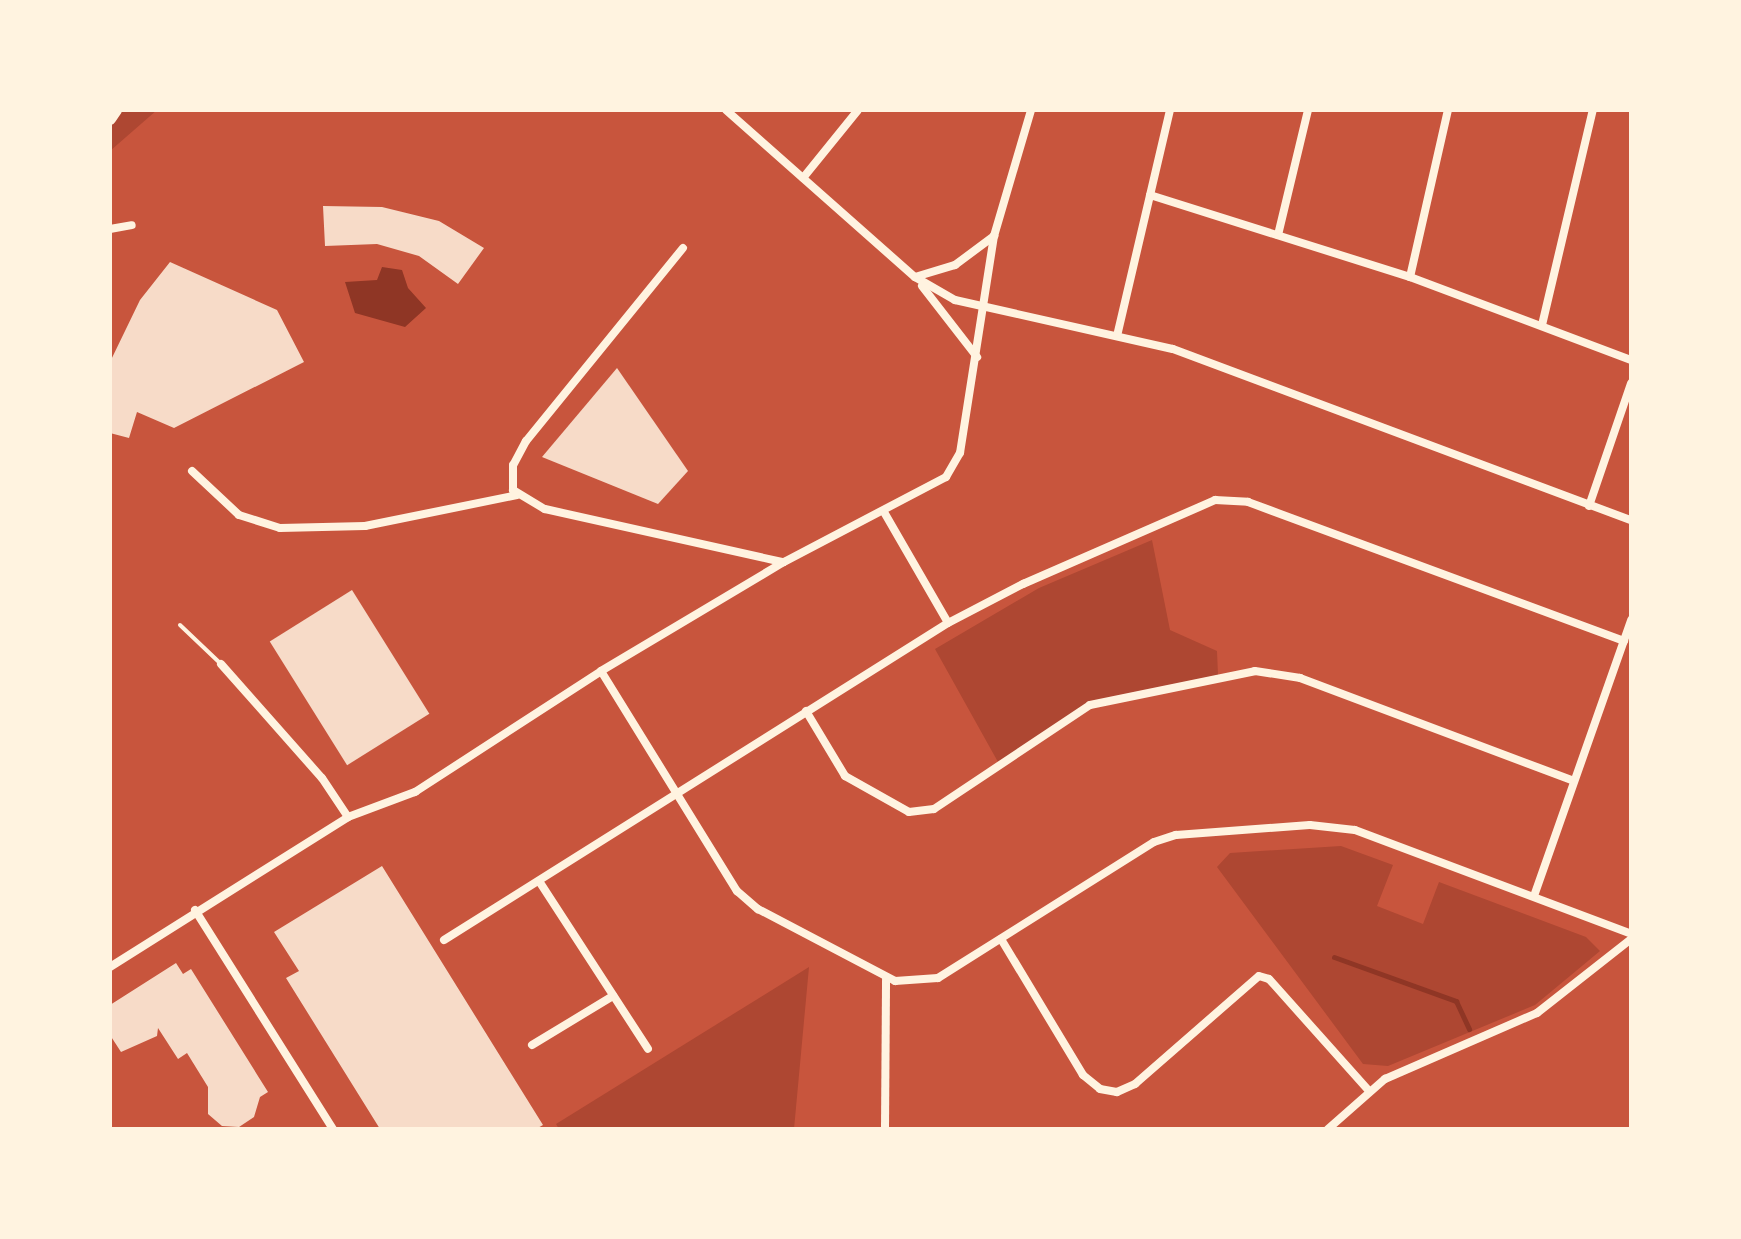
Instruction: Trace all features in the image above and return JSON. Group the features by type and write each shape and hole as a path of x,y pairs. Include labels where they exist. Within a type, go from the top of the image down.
{"main road":[{"path":"110,119 116,110"}],"street":[{"path":"726,110 915,277 978,358"},
{"path":"803,178 858,110"},
{"path":"110,967 195,910 348,817 415,792 601,671 784,562 884,512 953,470 978,358 994,236 1031,110"},
{"path":"1117,336 1170,110"},
{"path":"1278,235 1308,110"},
{"path":"1410,277 1448,110"},
{"path":"1542,325 1593,110"},
{"path":"1150,195 1410,277 1631,360"},
{"path":"111,230 132,225"},
{"path":"915,277 955,265 994,236"},
{"path":"517,495 513,465 526,441 683,248"},
{"path":"915,277 983,310 1117,336 1259,378 1631,520"},
{"path":"1589,506 1631,383"},
{"path":"192,471 239,515 280,528 365,526 517,495 545,509 784,562"},
{"path":"444,940 948,623 1079,558 1207,502 1231,499 1624,641"},
{"path":"884,512 948,623"},
{"path":"1534,896 1572,780 1631,620"},
{"path":"221,664 322,778 348,817"},
{"path":"601,671 737,891 758,909 903,983 929,981 1001,939 1142,848 1176,835 1335,826 1534,896 1631,937 1537,1013 1394,1075 1369,1091 1328,1129"},
{"path":"806,711 845,776 896,808 915,813 934,809 1090,705 1255,671 1300,678 1572,780"},
{"path":"539,881 648,1049"},
{"path":"195,910 333,1129"},
{"path":"1001,939 1083,1075 1096,1087 1110,1091 1135,1084 1250,978 1269,979 1369,1091"},
{"path":"885,1129 886,977"},
{"path":"532,1045 613,996"}],"lane":[{"path":"180,625 221,664"}],"shaded area":[{"path":"110,110 157,110 110,151"},
{"path":"382,267 402,270 408,288 426,308 405,327 355,313 345,282 377,280"},
{"path":"1152,540 1170,630 1217,651 1218,675 1092,701 998,762 935,649 1039,588"},
{"path":"1341,846 1393,865 1377,906 1423,924 1439,882 1586,937 1600,951 1535,1005 1388,1066 1363,1064 1217,867 1230,853"},
{"path":"809,967 794,1129 559,1129 556,1124"}],"building":[{"path":"323,206 382,207 439,221 484,248 458,284 419,256 377,244 325,246"},
{"path":"170,262 277,310 304,362 174,428 137,412 129,438 110,433 110,362 140,300"},
{"path":"617,368 688,471 658,504 542,457"},
{"path":"352,590 429,714 347,765 270,641"},
{"path":"382,866 543,1125 536,1129 380,1129 286,978 299,971 274,932"},
{"path":"176,963 183,974 191,969 268,1092 260,1097 254,1117 239,1127 222,1126 208,1114 208,1087 187,1053 178,1059 158,1028 157,1036 121,1052 110,1035 110,1005"}],"waterway":[{"path":"1334,957 1456,1001 1469,1029"}]}
